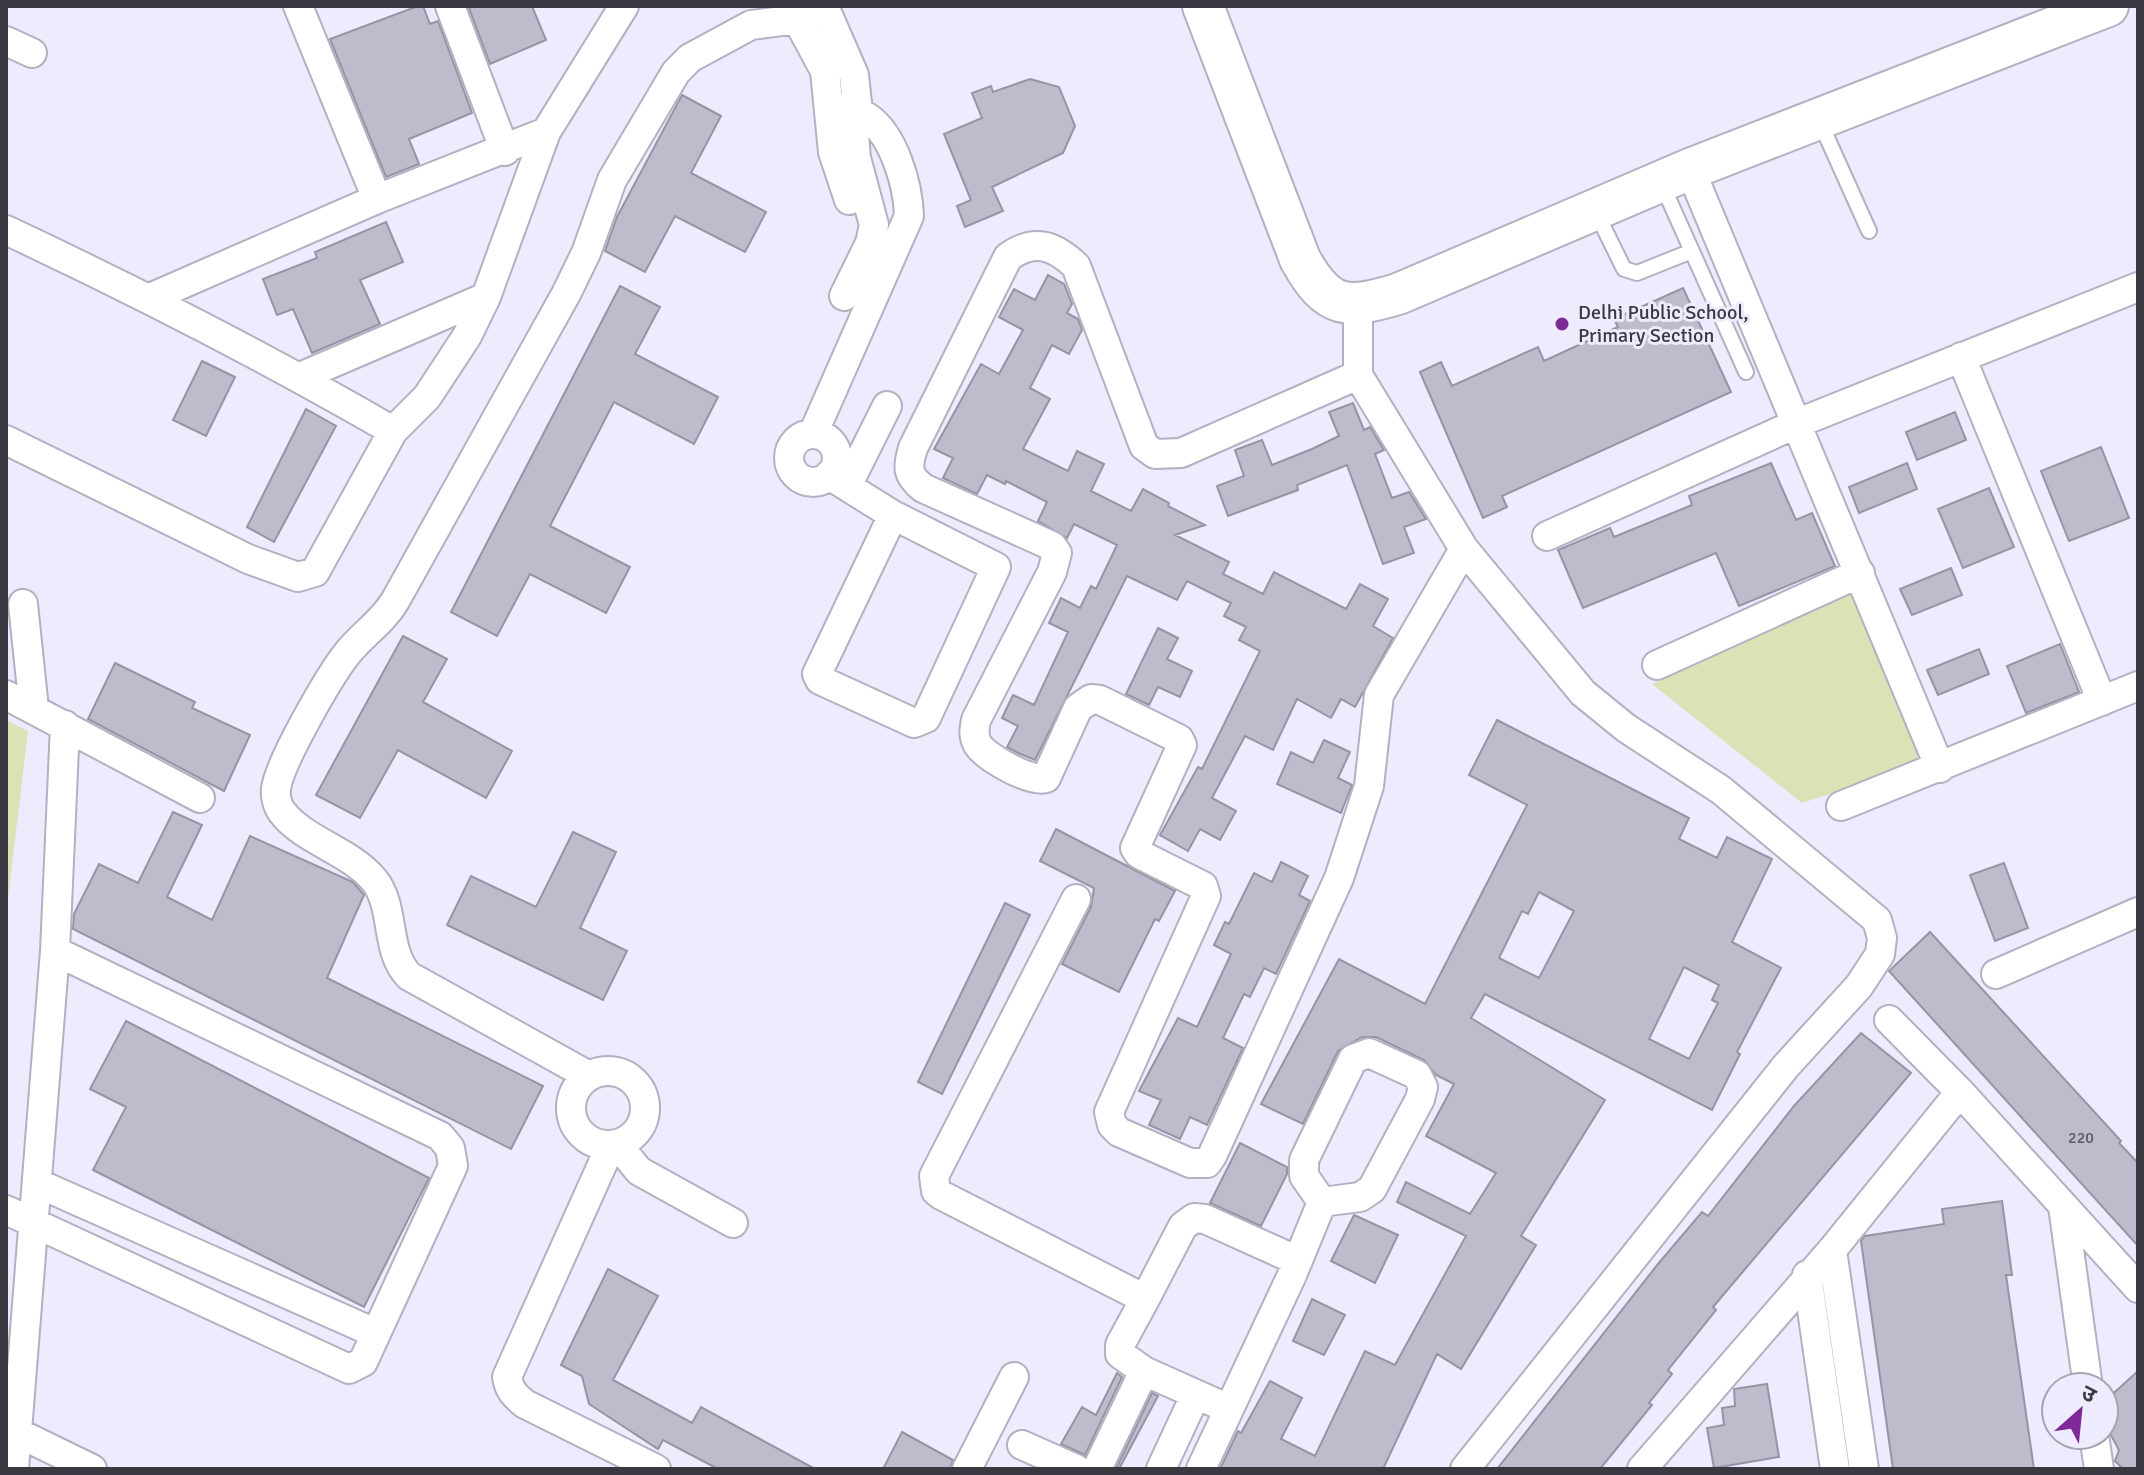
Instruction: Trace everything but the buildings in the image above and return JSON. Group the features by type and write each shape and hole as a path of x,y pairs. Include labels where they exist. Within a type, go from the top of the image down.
{"street":[{"path":"298,6 377,199"},
{"path":"450,6 505,151"},
{"path":"6,440 248,559 298,577 315,572 393,431 445,374 486,297 546,132 624,6"},
{"path":"1203,6 1300,259 1317,286 1333,299 1358,306 1398,294 1676,175 2108,6"},
{"path":"589,1076 409,976 397,960 380,887 357,862 291,823 280,809 275,790 296,742 346,655 389,612 586,253 612,180 676,72 690,58 751,25 793,13 826,10 854,75 858,112 854,134 856,158 874,233 837,291 856,227 833,152 825,71 793,13"},
{"path":"6,41 32,53"},
{"path":"813,434 909,216 905,185 887,141 875,123 858,112 830,105"},
{"path":"150,298 377,199 505,151 546,132"},
{"path":"1676,175 1798,423 1940,768"},
{"path":"6,230 150,298 300,377 393,431"},
{"path":"1358,375 1181,453 1155,454 1144,446 1076,266 1059,250 1040,244 1022,247 1008,257 913,448 907,467 911,478 923,488 1052,546 1057,553 1052,572 976,720 973,730 981,749 1028,778 1046,778 1078,708 1091,699 1100,700 1179,739 1182,745 1135,848 1139,854 1203,886 1206,896 1109,1112 1112,1125 1119,1132 1190,1163 1207,1163 1212,1156 1339,878 1369,786 1375,708 1379,695 1464,549"},
{"path":"1547,536 1798,423 2138,287"},
{"path":"300,377 486,297"},
{"path":"1358,306 1358,375 1464,549 1583,693 1626,728 1721,790 1877,920 1882,938 1880,954 1859,986 1786,1066 1465,1469"},
{"path":"1961,357 2102,701"},
{"path":"838,481 887,406"},
{"path":"838,481 833,446 821,435 813,434 793,444 790,466 800,478 807,481 838,481 893,515 996,570 926,718 914,723 820,680 817,674 893,515"},
{"path":"1657,665 1860,573"},
{"path":"23,604 34,709"},
{"path":"1841,806 2138,686"},
{"path":"6,695 200,798"},
{"path":"14,1469 12,1430 37,1183 55,951 65,725"},
{"path":"1076,899 933,1183 941,1195 1145,1299"},
{"path":"1996,974 2138,912"},
{"path":"6,1210 349,1369 363,1362 453,1166 450,1148 440,1136 55,951"},
{"path":"1889,1020 1960,1092 2138,1288"},
{"path":"1369,1053 1417,1075 1423,1087 1420,1099 1372,1189 1360,1197 1322,1202 1304,1176 1304,1160 1353,1059 1369,1053"},
{"path":"656,1469 525,1404 511,1391 508,1383 507,1377 619,1143 644,1119 646,1106 636,1083 614,1071 589,1076 574,1093 572,1116 584,1136 619,1143 736,1217"},
{"path":"1642,1469 1807,1275 1832,1250 1960,1092"},
{"path":"37,1183 375,1333"},
{"path":"1201,1469 1298,1261 1322,1202"},
{"path":"2063,1206 2086,1371"},
{"path":"1229,1409 1144,1371 1120,1354 1120,1345 1183,1226 1194,1218 1205,1219 1298,1261"},
{"path":"1832,1250 1864,1469"},
{"path":"1807,1275 1835,1469"},
{"path":"1097,1469 1144,1371"},
{"path":"967,1469 1014,1377"},
{"path":"1161,1469 1195,1396"},
{"path":"12,1430 92,1469"},
{"path":"1022,1445 1076,1469"}],"lane":[{"path":"1819,118 1869,231"},
{"path":"1676,175 1692,251 1746,372"},
{"path":"1595,210 1624,269 1637,273 1692,251"}],"green space":[{"path":"1858,589 1928,762 1802,803 1652,684"},
{"path":"6,720 28,731 6,915"}],"place":[{"name":"Delhi Public School, Primary Section","path":"1562,324"}]}
